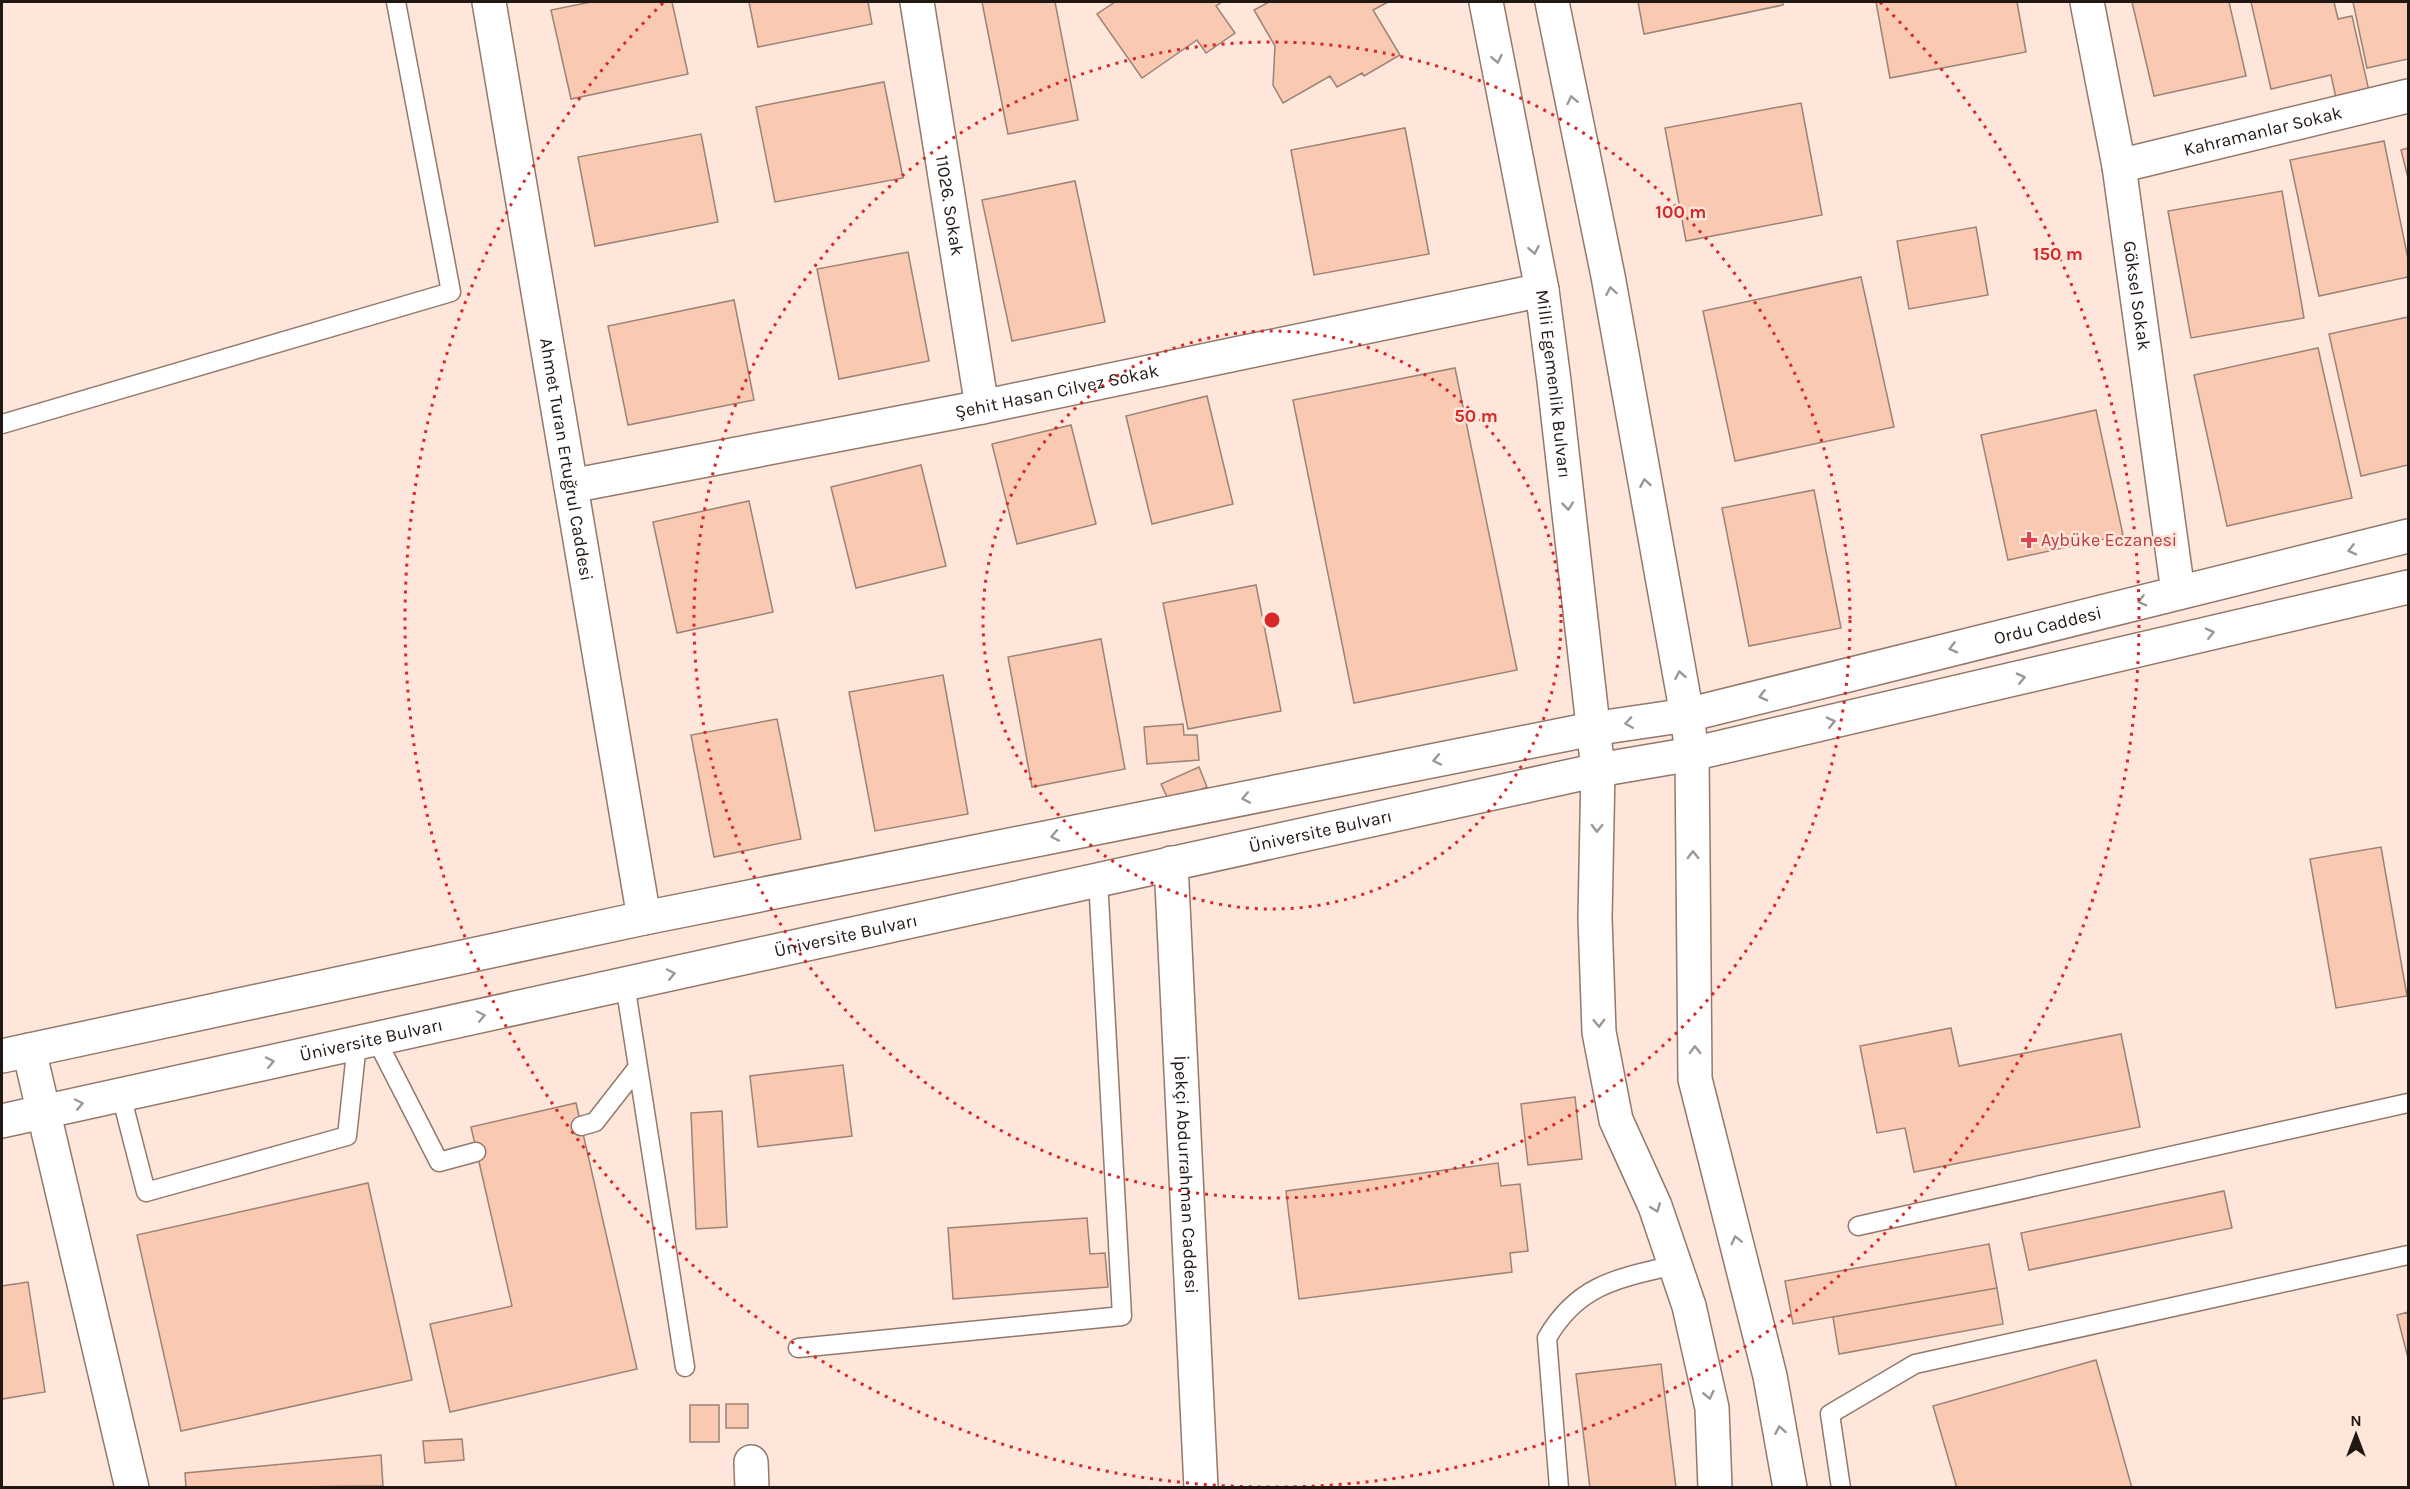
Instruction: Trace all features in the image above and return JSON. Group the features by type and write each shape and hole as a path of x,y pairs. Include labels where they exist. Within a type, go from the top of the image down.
{"main road":[{"name":"Ahmet Turan Ertuğrul Caddesi","path":"489,2 644,918"},
{"name":"11026. Sokak","path":"917,2 982,408"},
{"name":"Milli Egemenlik Bulvarı","path":"1486,2 1542,290 1556,392 1598,770 1595,918 1599,1032 1616,1120 1655,1206 1689,1306 1712,1408 1715,1488"},
{"path":"1552,2 1608,276 1687,715 1692,754 1695,1079 1770,1376 1790,1488"},
{"name":"Göksel Sokak","path":"2087,2 2119,166 2178,592"},
{"name":"Kahramanlar Sokak","path":"2119,166 2409,96"},
{"name":"Şehit Hasan Cilvez Sokak","path":"571,486 982,408 1542,290"},
{"name":"Ordu Caddesi","path":"1687,715 2409,536"},
{"path":"1692,754 2409,587"},
{"path":"132,1488 44,1111 15,1053 644,918 1592,729 1687,715"},
{"name":"Üniversite Bulvarı","path":"2,1121 1598,770 1692,754"},
{"name":"İpekçi Abdurrahman Caddesi","path":"1171,863 1201,1488"}],"lane":[{"path":"2,424 452,292 396,2"},
{"path":"798,1348 1122,1316 1098,879"},
{"path":"625,984 686,1367"},
{"path":"121,1095 146,1192 347,1136 367,1041"},
{"path":"367,1041 439,1162 476,1152"},
{"path":"581,1126 595,1122 638,1067"},
{"path":"1858,1226 2409,1103"},
{"path":"1840,1488 1830,1414 1915,1364 2409,1256"},
{"path":"1559,1488 1547,1338 1568,1308 1603,1284 1675,1265"}],"building":[{"path":"591,2 672,2 688,74 571,99 551,10"},
{"path":"749,2 868,2 872,24 758,47"},
{"path":"982,2 1055,2 1078,120 1008,134"},
{"path":"1115,2 1222,2 1216,6 1235,33 1206,53 1197,40 1142,78 1097,14"},
{"path":"1269,2 1388,2 1373,10 1400,55 1364,76 1362,73 1337,87 1330,76 1283,103 1273,85 1275,46 1254,10"},
{"path":"1638,2 1783,2 1783,5 1644,34"},
{"path":"1876,2 2017,2 2026,52 1890,78"},
{"path":"2132,2 2229,2 2246,76 2154,96"},
{"path":"2251,2 2334,2 2338,19 2352,16 2369,91 2336,98 2331,75 2271,89"},
{"path":"2353,2 2408,2 2408,59 2367,68"},
{"path":"884,82 903,178 775,202 756,107"},
{"path":"1801,103 1822,215 1686,241 1665,128"},
{"path":"1405,128 1429,254 1314,275 1291,150"},
{"path":"701,134 718,222 595,246 578,157"},
{"path":"2384,141 2408,259 2408,277 2319,296 2290,160"},
{"path":"2408,148 2408,178 2401,150"},
{"path":"1075,181 1105,322 1012,341 982,200"},
{"path":"2282,191 2304,318 2191,338 2168,211"},
{"path":"1976,227 1988,295 1909,309 1897,241"},
{"path":"908,252 929,361 839,379 817,269"},
{"path":"1861,277 1894,427 1735,461 1703,311"},
{"path":"734,300 754,400 628,425 608,326"},
{"path":"2408,317 2408,465 2361,476 2329,334"},
{"path":"2318,348 2352,498 2227,526 2194,375"},
{"path":"1455,368 1517,670 1354,703 1293,400"},
{"path":"1207,396 1233,504 1152,524 1126,416"},
{"path":"2096,410 2123,535 2008,560 1981,435"},
{"path":"1071,425 1096,524 1017,544 992,444"},
{"path":"921,465 946,566 856,588 831,487"},
{"path":"1814,490 1841,628 1749,646 1722,508"},
{"path":"749,501 773,612 677,633 653,522"},
{"path":"1256,585 1281,711 1188,729 1163,603"},
{"path":"1101,639 1125,769 1032,787 1008,657"},
{"path":"943,675 968,814 875,831 849,692"},
{"path":"777,719 801,839 714,857 691,735"},
{"path":"1183,724 1184,735 1197,735 1199,760 1147,764 1144,727"},
{"path":"1199,767 1207,787 1170,803 1161,784"},
{"path":"2381,847 2407,996 2336,1008 2310,859"},
{"path":"1951,1028 1959,1066 2121,1034 2140,1127 1914,1172 1905,1128 1877,1133 1860,1046"},
{"path":"843,1065 852,1136 758,1147 750,1076"},
{"path":"1575,1097 1582,1159 1528,1165 1521,1104"},
{"path":"576,1103 637,1369 450,1412 430,1324 512,1306 471,1127"},
{"path":"722,1111 727,1227 696,1229 691,1113"},
{"path":"1498,1163 1501,1186 1520,1184 1528,1251 1510,1253 1512,1272 1299,1299 1286,1191"},
{"path":"368,1183 412,1380 181,1431 137,1235"},
{"path":"2224,1191 2232,1228 2029,1270 2021,1233"},
{"path":"1087,1218 1090,1254 1105,1253 1108,1287 953,1299 948,1228"},
{"path":"1989,1244 1997,1288 1793,1324 1785,1281"},
{"path":"28,1282 45,1392 2,1399 2,1286"},
{"path":"1997,1288 2003,1324 1839,1354 1833,1317"},
{"path":"2408,1312 2408,1358 2397,1315"},
{"path":"2096,1360 2132,1488 1957,1488 1933,1406"},
{"path":"1661,1364 1676,1488 1590,1488 1576,1374"},
{"path":"726,1404 748,1404 748,1428 726,1428"},
{"path":"690,1405 719,1405 719,1442 690,1442"},
{"path":"462,1439 464,1460 425,1463 423,1441"},
{"path":"381,1455 383,1486 186,1488 185,1473"}],"place":[{"name":"Aybüke Eczanesi","path":"2029,540"}]}
